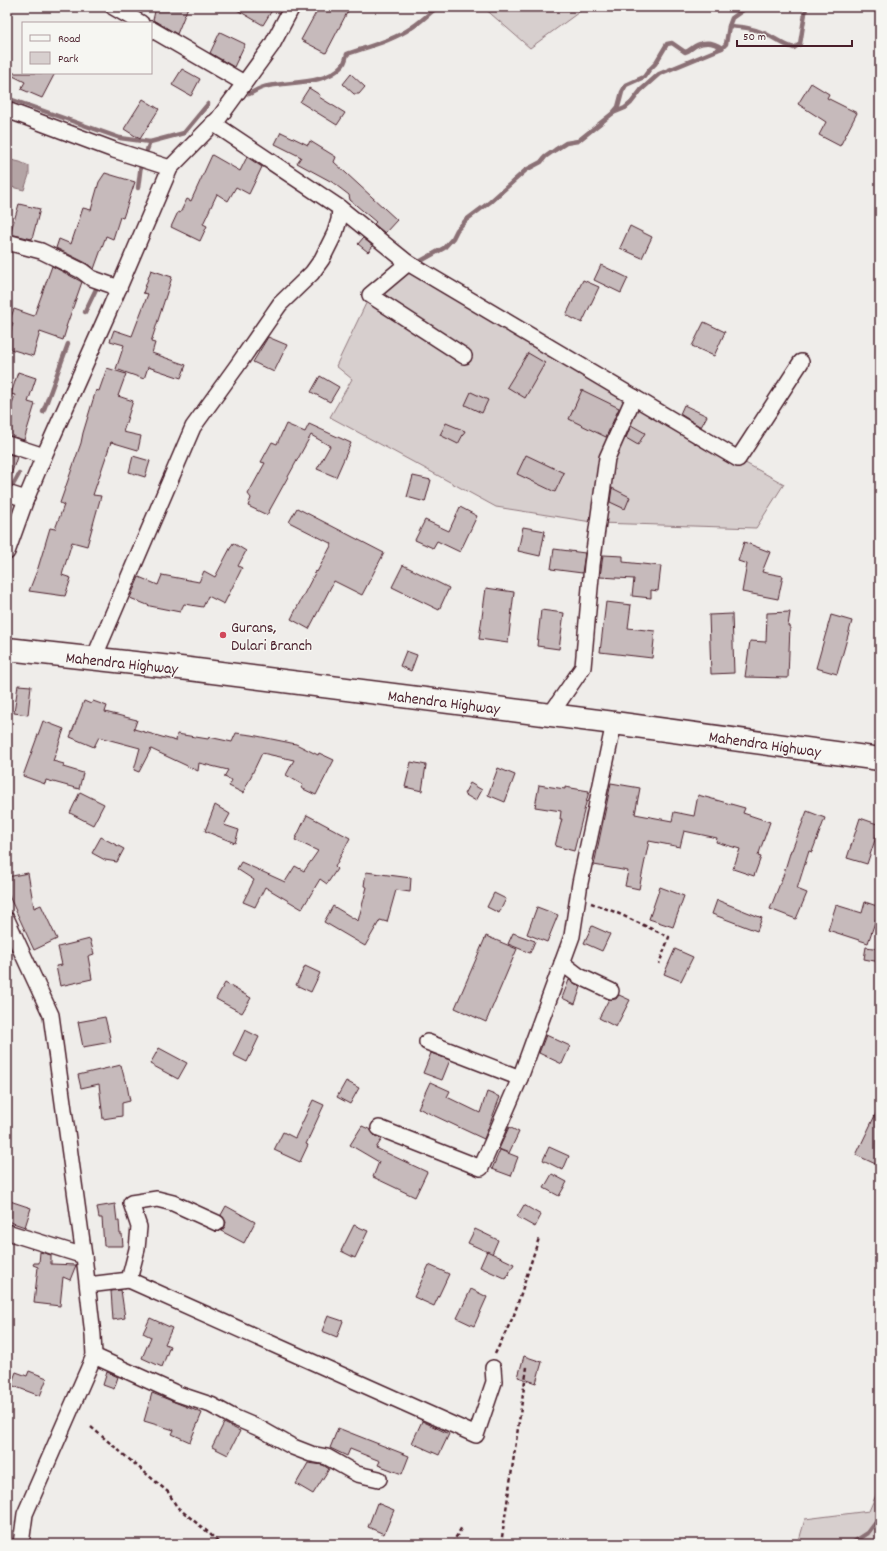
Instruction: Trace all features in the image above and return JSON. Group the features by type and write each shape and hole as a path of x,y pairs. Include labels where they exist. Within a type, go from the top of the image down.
{"highway":[{"name":"Mahendra Highway","path":"8,648 614,723 880,759"}],"street":[{"path":"113,7 139,22"},
{"path":"7,552 26,499 44,456 119,288 170,168 219,118 272,45 292,7"},
{"path":"152,30 244,82"},
{"path":"7,110 114,150 170,168"},
{"path":"213,123 340,208 408,263 738,459 801,362"},
{"path":"94,658 193,427 238,366 280,304 312,273 322,259 337,226 340,208"},
{"path":"7,242 41,251 82,271 91,278 119,288"},
{"path":"408,263 370,295 464,356"},
{"path":"550,715 583,667 592,565 608,458 634,397"},
{"path":"7,444 44,456"},
{"path":"7,493 26,499"},
{"path":"379,1128 481,1168 520,1078 572,936 578,897 614,723"},
{"path":"7,920 51,1015 88,1285 94,1356 25,1514 20,1544"},
{"path":"562,963 579,976 611,991"},
{"path":"427,1042 520,1078"},
{"path":"129,1280 137,1249 139,1227 131,1203 157,1199 173,1203 217,1223"},
{"path":"7,1232 84,1256"},
{"path":"88,1285 129,1280 476,1436 494,1382 493,1368"},
{"path":"94,1356 178,1394 211,1405 233,1417 261,1429 293,1447 311,1454 327,1457 357,1474 379,1479"}],"path":[{"path":"578,897 669,937 659,964"},
{"path":"493,1368 496,1351 514,1316 539,1238"},
{"path":"501,1544 527,1367"},
{"path":"90,1427 168,1492 177,1507 220,1544"},
{"path":"452,1544 462,1527"}],"green space":[{"path":"483,7 586,7 530,48"},
{"path":"408,263 738,459 784,484 756,528 598,523 496,507 330,417 352,379 336,366 370,295"},
{"path":"880,1486 880,1544 798,1544 805,1519 869,1511"}],"shaded area":[{"path":"7,159 29,166 29,175 24,190 7,186"}],"building":[{"path":"156,7 188,7 177,34 153,20"},
{"path":"232,7 274,7 263,25"},
{"path":"319,7 350,7 326,53 301,40"},
{"path":"220,32 245,44 234,67 210,53"},
{"path":"182,69 200,79 191,96 172,85"},
{"path":"7,73 54,74 42,98 21,89 25,82"},
{"path":"351,74 365,87 359,94 354,94 343,84"},
{"path":"811,83 829,94 827,98 857,113 840,146 819,135 826,122 798,104"},
{"path":"309,88 320,95 319,97 345,113 337,125 300,102"},
{"path":"143,99 159,109 140,139 124,129"},
{"path":"281,132 308,145 310,141 336,157 334,162 397,220 385,233 374,224 376,222 350,200 349,195 332,182 297,163 301,157 275,144"},
{"path":"212,155 240,171 247,157 262,167 249,194 236,187 228,201 217,194 203,224 207,226 200,241 171,227 178,212 180,213 187,199 191,201"},
{"path":"105,173 135,182 123,218 120,217 113,239 106,236 94,269 86,263 56,248 59,239 71,244 83,208 91,210 99,182"},
{"path":"19,204 40,209 32,239 10,234"},
{"path":"630,226 652,237 642,258 620,248"},
{"path":"363,238 373,246 368,252 358,244"},
{"path":"601,265 628,278 621,293 594,280"},
{"path":"52,266 82,282 63,340 40,332 33,356 7,348 13,323 9,322 14,309 34,316"},
{"path":"151,270 172,277 151,342 155,343 152,353 186,365 181,378 148,367 144,379 116,369 124,345 110,341 114,330 132,336 148,294 143,293"},
{"path":"583,280 599,287 582,323 566,315"},
{"path":"704,322 725,332 714,356 692,346"},
{"path":"268,337 287,345 274,372 253,362"},
{"path":"528,353 545,363 525,398 507,387"},
{"path":"107,368 126,374 118,396 133,401 123,432 141,436 138,450 111,442 93,495 101,496 87,546 72,542 62,575 71,578 65,596 29,591 38,568 50,528 55,529 64,505 60,503 81,443 96,390 99,391"},
{"path":"18,372 36,378 28,402 35,404 24,440 7,435 7,418 15,395 11,394"},
{"path":"320,376 339,387 330,402 311,392"},
{"path":"582,390 619,408 606,437 569,419"},
{"path":"471,392 488,400 482,413 465,405"},
{"path":"684,405 707,416 701,427 680,414"},
{"path":"446,423 465,431 458,444 440,435"},
{"path":"286,424 305,432 309,424 351,443 336,477 317,469 330,446 311,435 267,515 248,506 251,498 248,494 265,463 261,462 272,442 277,444"},
{"path":"631,425 645,433 638,445 626,438"},
{"path":"7,453 17,457 10,478 7,478"},
{"path":"526,455 564,473 555,492 517,474"},
{"path":"133,456 150,461 145,477 129,472"},
{"path":"413,476 431,480 425,502 407,497"},
{"path":"612,488 630,497 625,509 610,502"},
{"path":"460,507 477,516 460,552 437,541 433,548 415,540 425,520 449,531"},
{"path":"297,508 384,553 362,595 334,581 309,629 291,619 332,544 289,522"},
{"path":"523,527 545,531 540,556 518,551"},
{"path":"744,542 770,552 762,572 783,576 778,599 742,592 747,564 738,561"},
{"path":"233,543 246,551 238,566 242,568 224,604 208,596 203,607 184,604 180,612 150,606 130,598 139,577 158,585 162,575 199,582 204,571 215,577"},
{"path":"554,549 585,553 582,573 551,569"},
{"path":"603,555 623,556 623,562 661,566 658,591 651,590 651,598 632,596 634,579 600,577"},
{"path":"403,565 449,588 439,610 392,587"},
{"path":"486,588 514,592 508,643 479,639"},
{"path":"606,602 631,605 628,628 655,631 652,658 600,652"},
{"path":"541,610 564,613 559,649 537,646"},
{"path":"790,612 788,626 790,626 788,678 745,677 750,641 766,642 767,613"},
{"path":"732,614 734,673 711,674 709,615"},
{"path":"831,615 852,621 837,674 816,668"},
{"path":"406,651 417,655 411,671 400,666"},
{"path":"18,685 31,686 28,715 14,713"},
{"path":"84,701 91,704 93,701 107,706 105,712 137,720 134,729 176,741 177,734 208,739 209,737 232,742 236,733 296,744 318,755 319,753 334,760 316,795 301,788 303,785 286,775 294,760 262,753 243,793 229,786 232,780 224,777 228,770 199,763 198,771 151,749 139,772 134,770 140,748 99,737 94,747 70,737"},
{"path":"43,721 64,729 53,761 64,764 63,767 83,773 79,789 46,780 45,784 23,776"},
{"path":"411,762 426,765 422,791 405,787"},
{"path":"498,768 515,775 505,802 488,795"},
{"path":"470,783 482,790 476,801 464,794"},
{"path":"611,783 640,788 635,814 672,821 674,812 694,816 698,795 745,808 743,813 770,822 758,856 761,857 754,876 733,869 740,849 716,842 717,838 684,831 680,847 649,841 639,889 625,886 628,871 594,865"},
{"path":"539,785 589,791 574,851 555,846 562,819 560,819 561,811 535,807"},
{"path":"80,792 104,804 93,825 70,813"},
{"path":"215,805 230,814 224,825 239,830 235,843 205,831"},
{"path":"807,811 825,818 812,852 809,851 797,889 807,893 796,919 770,909"},
{"path":"307,815 350,838 335,867 337,869 327,884 320,879 302,909 265,887 255,907 243,902 254,880 237,869 241,862 285,882 295,866 304,871 318,851 295,840"},
{"path":"860,818 880,825 867,864 847,858"},
{"path":"101,837 124,849 117,862 105,860 92,853"},
{"path":"366,872 411,878 410,892 396,890 387,922 380,920 365,946 324,922 333,906 358,921 367,887 364,886"},
{"path":"28,873 34,908 41,905 57,939 34,950 9,896 7,888 7,877"},
{"path":"660,887 684,896 673,927 649,919"},
{"path":"494,893 506,899 499,913 487,907"},
{"path":"717,900 762,918 757,931 712,914"},
{"path":"865,902 880,907 868,943 828,930 836,905 862,913"},
{"path":"537,907 558,915 547,942 527,934"},
{"path":"592,926 610,934 602,951 584,943"},
{"path":"513,933 535,941 530,953 508,944"},
{"path":"486,936 517,949 486,1022 455,1008"},
{"path":"90,939 94,954 88,956 92,979 60,986 56,966 62,965 58,947"},
{"path":"866,947 880,949 880,962 864,959"},
{"path":"675,949 693,957 681,981 664,974"},
{"path":"305,966 320,973 311,992 296,985"},
{"path":"569,980 581,987 575,1004 562,998"},
{"path":"225,983 251,998 242,1013 216,999"},
{"path":"619,995 630,1000 616,1027 599,1018 609,999 616,999"},
{"path":"105,1017 111,1042 83,1047 78,1022"},
{"path":"245,1030 259,1037 247,1062 233,1055"},
{"path":"546,1035 570,1046 562,1064 539,1053"},
{"path":"159,1048 187,1063 178,1079 150,1064"},
{"path":"431,1053 450,1060 442,1080 423,1073"},
{"path":"121,1065 125,1081 126,1080 130,1101 122,1103 122,1116 103,1119 99,1084 81,1088 78,1075"},
{"path":"346,1081 359,1088 350,1104 337,1097"},
{"path":"430,1082 450,1091 447,1097 480,1113 487,1092 500,1097 484,1139 418,1108"},
{"path":"313,1100 324,1105 306,1144 308,1145 300,1162 274,1150 283,1132 295,1138"},
{"path":"880,1105 880,1166 856,1155"},
{"path":"362,1126 371,1130 375,1136 382,1139 376,1148 427,1172 415,1197 373,1177 379,1162 350,1145"},
{"path":"509,1127 519,1132 509,1153 499,1149"},
{"path":"549,1147 569,1156 563,1170 543,1160"},
{"path":"500,1150 518,1157 511,1176 492,1169"},
{"path":"552,1174 567,1182 559,1196 544,1188"},
{"path":"10,1201 31,1208 25,1227 7,1221 7,1211"},
{"path":"115,1204 120,1234 122,1234 123,1246 104,1246 102,1218 99,1218 97,1207"},
{"path":"524,1205 541,1215 535,1227 517,1217"},
{"path":"226,1206 255,1222 244,1243 221,1231 226,1222 221,1215"},
{"path":"354,1225 368,1231 355,1258 341,1251"},
{"path":"475,1229 498,1240 492,1254 468,1243"},
{"path":"487,1251 514,1264 506,1279 480,1267"},
{"path":"40,1252 51,1255 51,1264 76,1265 70,1280 63,1277 60,1306 34,1303 38,1267 33,1265 34,1263 39,1263"},
{"path":"429,1265 449,1274 434,1306 414,1297"},
{"path":"471,1289 487,1297 474,1326 457,1318"},
{"path":"121,1290 125,1318 113,1320 111,1291"},
{"path":"328,1316 343,1321 337,1337 322,1331"},
{"path":"150,1318 172,1328 165,1344 170,1346 162,1367 142,1358 151,1337 143,1333"},
{"path":"524,1356 542,1362 536,1383 518,1377"},
{"path":"29,1371 47,1378 40,1396 11,1385 16,1372 27,1376"},
{"path":"107,1372 118,1377 114,1389 103,1385"},
{"path":"152,1393 202,1413 190,1442 172,1434 174,1430 144,1421"},
{"path":"422,1421 449,1434 439,1455 412,1443"},
{"path":"224,1423 240,1431 228,1455 212,1447"},
{"path":"338,1428 409,1456 402,1474 378,1465 380,1461 350,1449 347,1456 330,1448"},
{"path":"308,1463 323,1465 329,1469 313,1494 296,1484"},
{"path":"377,1503 394,1510 384,1534 368,1527"}],"waterway":[{"path":"249,94 265,87 317,79 335,72 345,62 347,54 397,36 418,23 438,7"},
{"path":"729,26 732,18 746,7"},
{"path":"419,262 444,248 466,220 490,202 526,170 541,162 545,157 566,143 578,141 613,113 618,107 622,92 626,85 644,77 655,64 667,44 672,43 685,52 704,43 713,44 722,48 726,44 729,26 757,30 794,48 800,44 806,7"},
{"path":"613,113 625,108 631,103 641,90 659,74 722,48"},
{"path":"7,98 120,138 150,142 184,133 208,104"},
{"path":"147,150 150,142"},
{"path":"138,188 141,164"},
{"path":"85,312 96,289"},
{"path":"43,412 68,344"},
{"path":"9,492 19,474"},
{"path":"851,1544 868,1533 880,1517"}],"place":[{"name":"Gurans, Dulari Branch","path":"223,635"}]}
